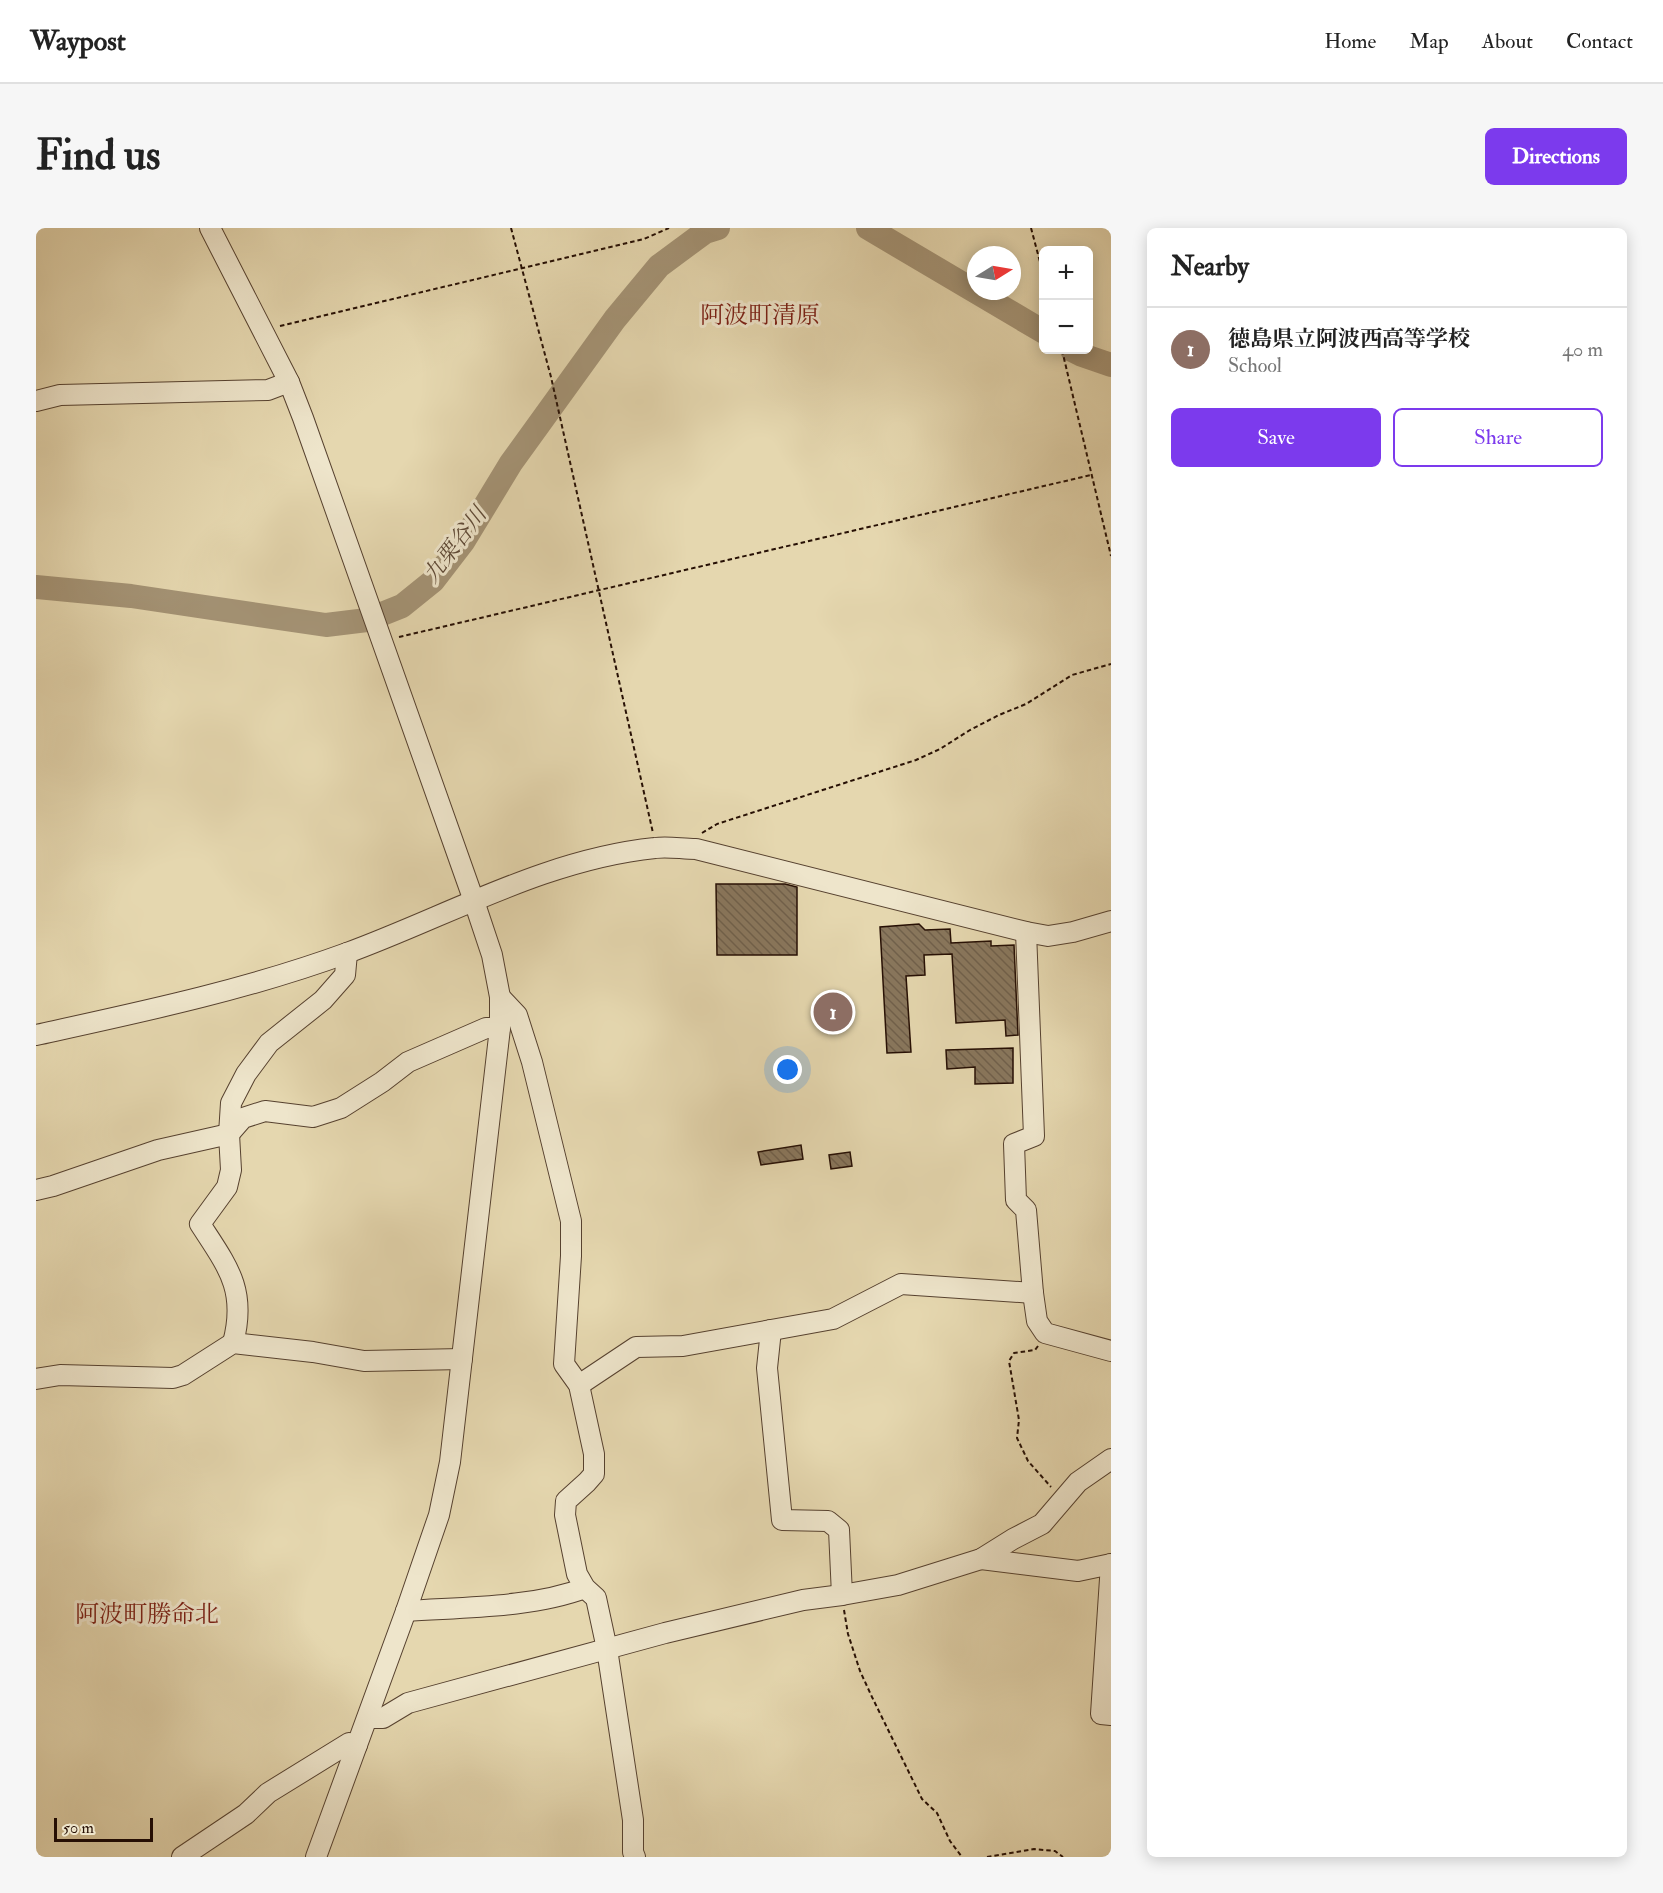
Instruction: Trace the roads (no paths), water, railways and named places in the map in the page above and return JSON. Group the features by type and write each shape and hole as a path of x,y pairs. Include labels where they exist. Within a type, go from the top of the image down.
{"street":[{"path":"210,228 289,382 474,901 492,954 500,997 500,1028 450,1462 439,1515 368,1718 316,1857"},
{"path":"36,400 60,395 268,390 289,382"},
{"path":"36,1035 234,989 347,953 506,886 601,857 657,847 696,849 1048,936 1073,932 1111,921"},
{"path":"1026,932 1034,1136 1014,1144 1016,1200 1026,1210 1037,1321 1045,1333 1111,1351"},
{"path":"233,1343 239,1303 229,1269 200,1224 226,1187 231,1170 229,1134 231,1102 246,1074 269,1043 323,1000 345,975 347,953"},
{"path":"500,997 517,1015 532,1062 571,1221 564,1364 579,1385 594,1454 594,1474 566,1501 565,1515 578,1574 585,1588 596,1598 608,1649 633,1820 635,1857"},
{"path":"36,1190 158,1150 229,1134 243,1118 265,1111 313,1118 341,1108 408,1062 486,1028 500,1028"},
{"path":"579,1385 636,1347 683,1346 833,1319 901,1284 1033,1293"},
{"path":"771,1330 767,1368 782,1520 828,1521 839,1530 842,1595"},
{"path":"36,1379 60,1375 173,1378 183,1375 233,1343 313,1352 364,1361 462,1359"},
{"path":"368,1718 383,1718 408,1703 608,1649 803,1600 898,1585 981,1559 1042,1524 1078,1482 1111,1459"},
{"path":"981,1559 1078,1571 1111,1564 1101,1714 1111,1715"},
{"path":"406,1611 518,1602 567,1595 585,1588"},
{"path":"182,1857 246,1814 268,1793 349,1743 357,1745"}],"waterway":[{"name":"九栗谷川","path":"36,587 131,596 326,625 367,620 402,606 433,581 463,542 511,463 615,319 659,266 705,232 718,228"},
{"name":"九栗谷川","path":"868,228 1039,329"},
{"name":"九栗谷川","path":"1080,354 1111,365"}],"place":[{"name":"徳島県立阿波西高等学校","path":"833,1012"}],"district":[{"name":"阿波町清原","path":"760,315"},
{"name":"阿波町勝命北","path":"147,1614"}]}
